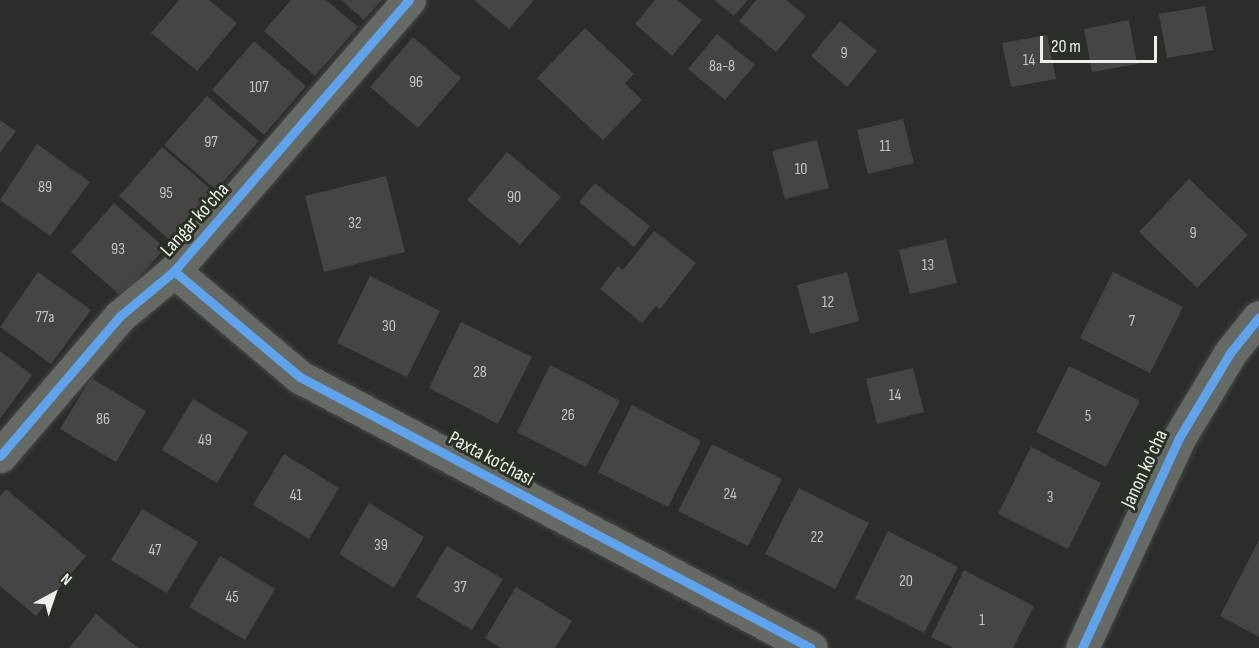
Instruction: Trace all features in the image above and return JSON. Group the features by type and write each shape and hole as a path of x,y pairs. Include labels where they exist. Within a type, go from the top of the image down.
{"street":[{"name":"Langar ko'cha","path":"0,456 120,316 174,271 409,0"},
{"name":"Paxta ko‘chasi","path":"174,271 300,378 811,648"},
{"name":"Janon ko'cha","path":"1082,648 1179,438 1230,353 1259,316"}],"building":[{"path":"179,0 209,0 237,23 197,71 151,33"},
{"path":"291,0 326,0 358,27 315,76 264,31"},
{"path":"341,0 382,0 364,20"},
{"path":"474,0 534,0 509,29"},
{"path":"655,0 677,0 702,20 672,56 635,24"},
{"path":"714,0 748,0 734,16"},
{"path":"756,0 786,0 806,16 776,52 739,21"},
{"path":"1205,6 1213,50 1167,58 1159,14"},
{"path":"1129,20 1137,64 1092,72 1084,29"},
{"path":"840,21 877,51 847,87 811,56"},
{"path":"585,28 634,74 625,83 642,100 603,140 537,78"},
{"path":"717,34 755,65 725,100 688,69"},
{"path":"1047,35 1056,79 1011,87 1002,43"},
{"path":"413,37 461,78 418,128 370,87"},
{"path":"254,41 306,86 264,135 212,90"},
{"path":"207,96 259,141 216,190 164,145"},
{"path":"903,119 914,163 868,174 857,130"},
{"path":"0,120 16,131 0,153"},
{"path":"817,140 829,188 785,199 772,151"},
{"path":"37,144 90,182 50,236 0,200"},
{"path":"162,147 214,192 171,241 119,196"},
{"path":"507,152 561,197 520,245 467,200"},
{"path":"386,176 405,252 324,272 305,196"},
{"path":"1189,179 1248,235 1197,288 1139,232"},
{"path":"595,183 650,226 634,247 579,202"},
{"path":"114,203 165,248 122,297 71,252"},
{"path":"654,231 696,263 660,309 656,306 642,323 600,289 618,266 623,270"},
{"path":"946,239 957,283 910,294 899,250"},
{"path":"38,272 91,310 51,364 0,327"},
{"path":"847,272 859,321 810,334 797,285"},
{"path":"1113,272 1183,307 1150,373 1080,338"},
{"path":"370,276 440,311 407,377 337,343"},
{"path":"461,322 532,357 498,424 429,388"},
{"path":"0,351 32,375 0,419"},
{"path":"550,365 620,401 586,467 517,432"},
{"path":"1069,366 1140,401 1106,467 1036,432"},
{"path":"913,368 924,412 877,424 866,379"},
{"path":"91,378 146,411 116,462 60,429"},
{"path":"193,399 248,432 217,483 162,450"},
{"path":"632,405 701,441 668,507 598,472"},
{"path":"712,444 782,479 748,546 678,511"},
{"path":"1031,447 1101,483 1068,549 998,514"},
{"path":"284,454 339,488 309,539 253,505"},
{"path":"799,488 869,523 835,589 765,554"},
{"path":"6,489 86,556 36,616 0,586 0,496"},
{"path":"369,503 424,537 394,588 339,554"},
{"path":"142,509 198,542 167,593 111,560"},
{"path":"888,531 958,567 924,633 855,598"},
{"path":"1259,540 1259,637 1220,616"},
{"path":"447,546 503,579 472,630 416,597"},
{"path":"220,556 275,589 245,640 189,607"},
{"path":"964,570 1034,606 1013,648 953,648 931,637"},
{"path":"516,587 572,621 555,648 501,648 485,638"},
{"path":"96,614 138,648 69,648"}],"cycle path":[{"path":"0,456 120,316 174,271 409,0"},
{"path":"174,271 300,377 811,648"},
{"path":"1082,648 1179,438 1230,353 1259,317"}]}
